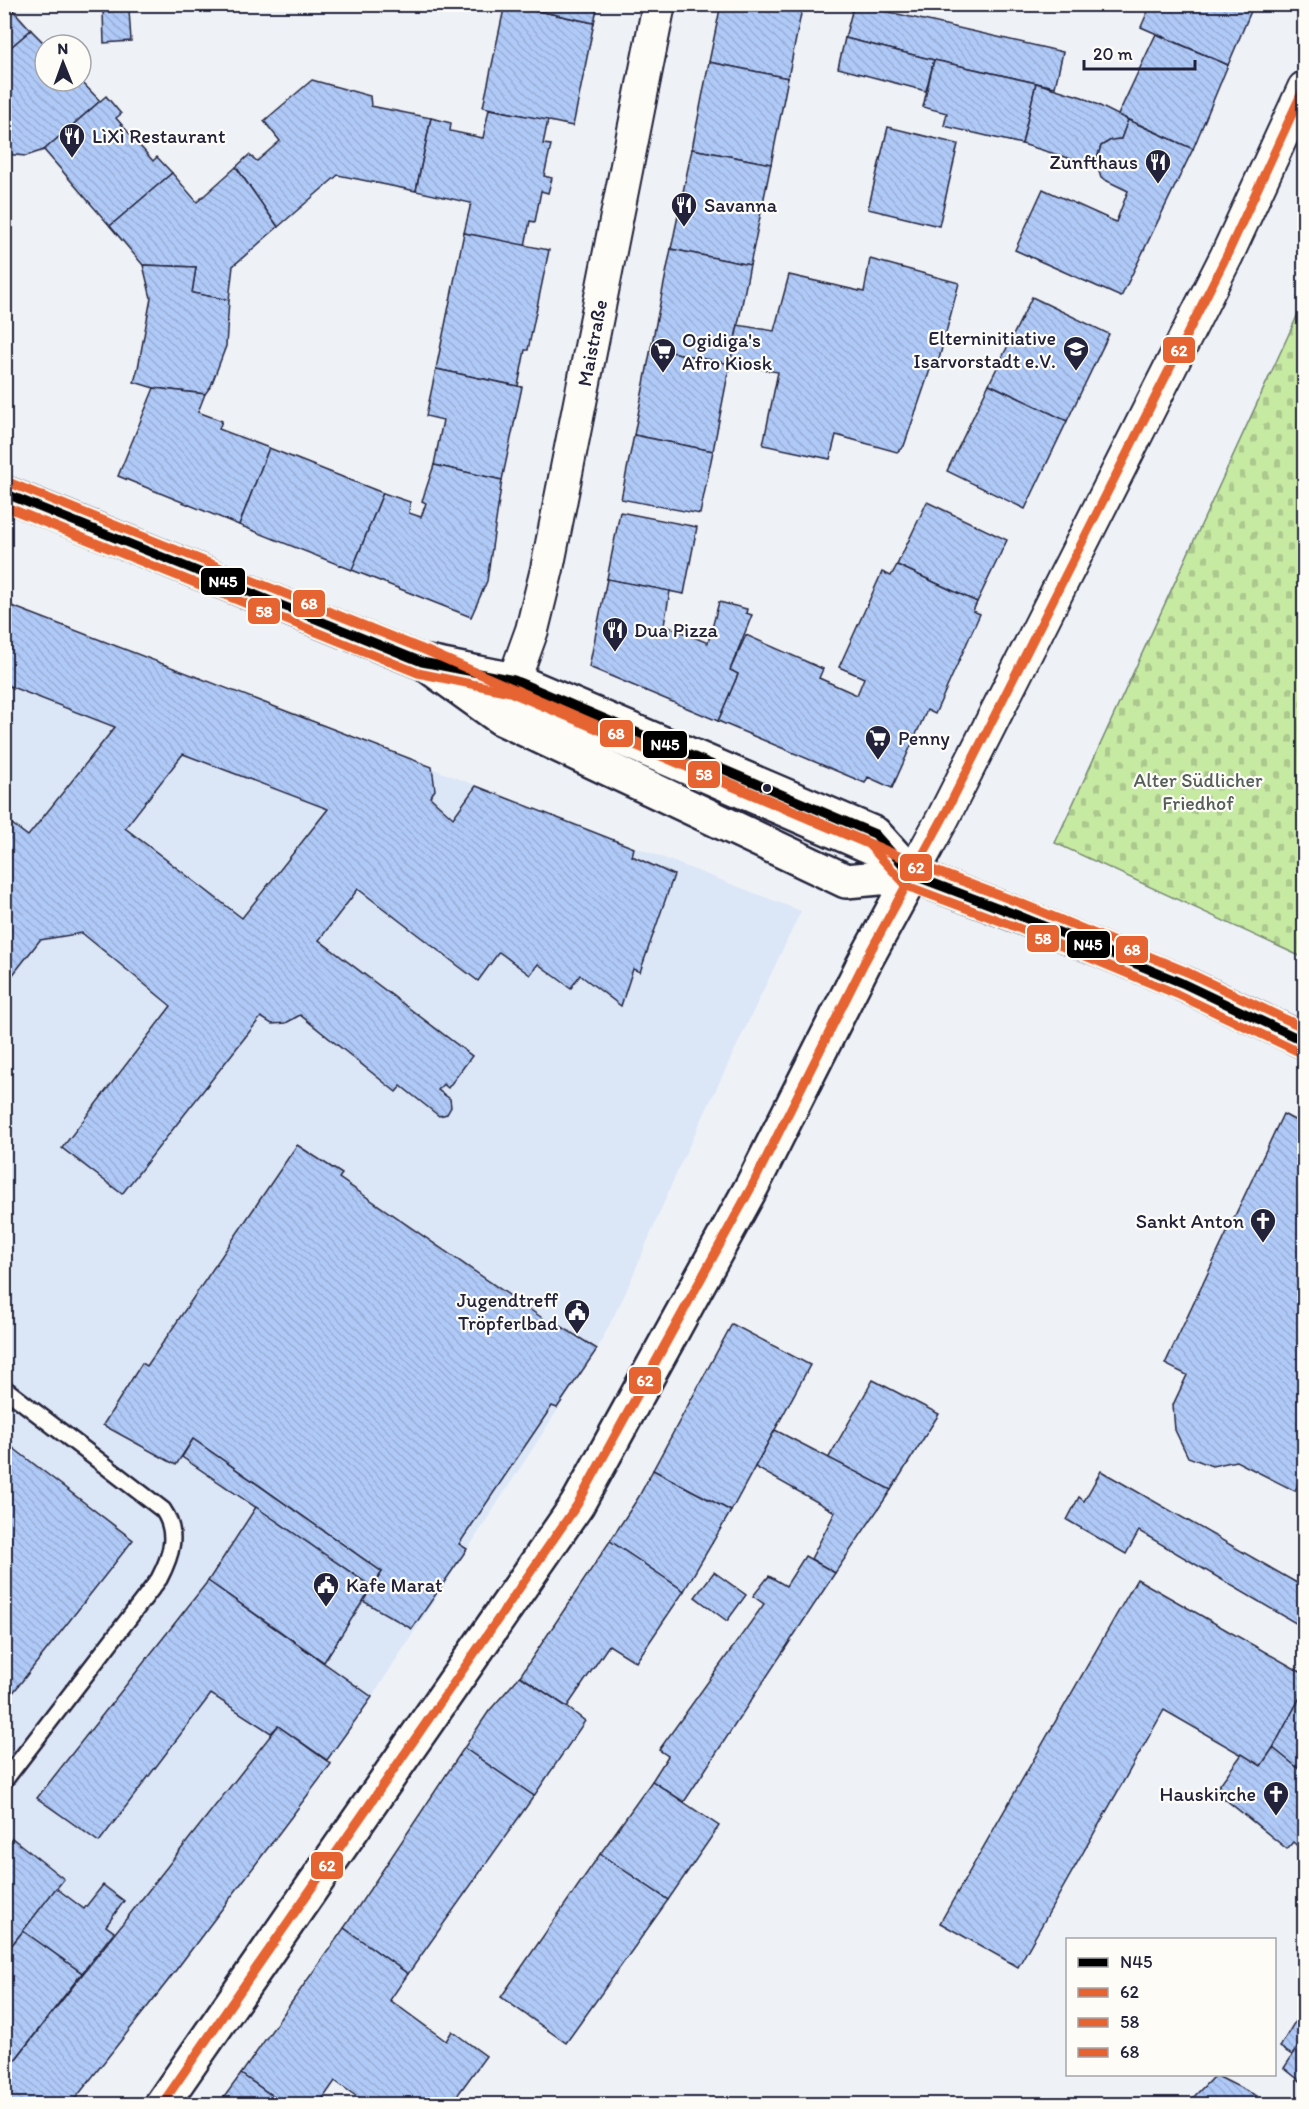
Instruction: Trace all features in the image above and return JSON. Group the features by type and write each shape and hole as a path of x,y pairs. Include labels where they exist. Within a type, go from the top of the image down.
{"main road":[{"path":"4,493 422,662 514,680 875,834 912,875"},
{"path":"422,662 501,718 846,881 912,875 1015,914 1182,983 1305,1041"},
{"path":"162,2104 578,1506 752,1186 859,972 912,875"}],"street":[{"name":"Maistraße","path":"514,680 532,630 547,569 659,4"},
{"path":"912,875 944,816 1227,255 1305,88"}],"lane":[{"path":"4,1388 163,1510 170,1519 173,1531 168,1559 159,1579 4,1781"}],"shaded area":[{"path":"4,603 801,911 679,1167 625,1294 597,1349 372,1697 327,1760 331,1764 167,1982 71,2104 4,2104"}],"green space":[{"name":"Alter Südlicher Friedhof","path":"1304,301 1304,958 1055,843"}],"building":[{"path":"4,4 19,4 13,10 31,30 4,53"},
{"path":"505,4 594,23 573,126 483,107"},
{"path":"507,4 598,4 594,23"},
{"path":"721,4 803,4 788,78 709,62"},
{"path":"854,4 1063,52 1055,87 845,38"},
{"path":"1151,4 1254,4 1228,65 1141,27"},
{"path":"129,10 131,41 104,43 103,12"},
{"path":"31,30 34,33 33,93 92,93 100,101 44,150 26,156 4,154 4,53"},
{"path":"1156,34 1228,65 1193,149 1118,115"},
{"path":"845,38 934,60 926,91 838,68"},
{"path":"934,60 1036,83 1022,144 944,126 947,113 923,107"},
{"path":"709,62 788,78 771,164 692,149"},
{"path":"312,80 370,96 371,106 431,118 416,191 338,175 278,227 236,167 249,155 257,161 280,141 264,121"},
{"path":"1036,83 1082,97 1128,120 1121,139 1111,140 1101,146 1096,162 1098,167 1022,144"},
{"path":"106,96 121,114 116,118 153,161 157,157 172,173 110,226 44,150"},
{"path":"489,109 548,120 543,144 551,145 544,176 552,178 548,193 541,191 535,222 530,221 525,246 464,233 471,203 416,191 431,118 451,123 450,131 483,138"},
{"path":"1128,120 1193,149 1121,297 1015,250 1043,189 1116,222 1128,191 1101,178 1096,162 1101,146 1111,140 1121,139"},
{"path":"888,127 958,144 939,226 868,209"},
{"path":"692,149 771,164 750,265 671,249"},
{"path":"236,167 278,227 233,266 229,300 192,293 196,267 143,265 110,226 172,173 197,202"},
{"path":"464,233 549,250 518,386 436,369"},
{"path":"671,249 750,265 730,364 651,348"},
{"path":"870,259 959,283 938,363 933,361 904,446 897,452 836,435 830,459 763,445 778,372 730,364 738,325 774,331 789,275 864,292"},
{"path":"143,265 196,267 192,293 229,300 226,346 211,386 205,394 154,388 134,382 151,298"},
{"path":"1032,297 1109,334 1067,421 989,384"},
{"path":"651,348 730,364 713,451 634,435"},
{"path":"436,369 522,387 502,480 434,465 443,420 426,416"},
{"path":"989,384 1067,421 1025,509 947,471"},
{"path":"154,388 205,394 198,412 222,421 219,429 269,448 239,525 118,476"},
{"path":"634,435 713,451 700,514 621,499"},
{"path":"269,448 383,493 352,570 239,525"},
{"path":"434,465 502,480 487,581 471,617 352,570 383,493 410,502 409,513 421,517 426,503 422,501"},
{"path":"927,502 1007,540 977,602 897,565"},
{"path":"620,512 697,527 684,594 607,579"},
{"path":"897,565 977,602 973,611 980,614 935,714 927,710 892,788 868,777 865,783 718,721 738,674 730,670 746,635 823,669 819,678 857,695 864,678 839,667 882,572 891,576"},
{"path":"607,579 670,591 664,625 708,643 719,602 747,609 746,613 752,615 730,670 738,674 718,721 589,667"},
{"path":"4,603 432,767 435,790 430,797 453,818 476,786 634,848 632,856 674,875 640,972 633,969 621,1006 580,975 571,988 538,964 530,975 499,952 478,981 358,889 319,940 472,1056 448,1088 443,1084 438,1090 450,1099 451,1107 447,1114 439,1116 401,1086 396,1092 300,1015 286,1023 272,1024 261,1017 122,1194 62,1148 171,1006 82,933 40,940 4,986 4,818 28,836 115,727 4,684","holes":["183,754 328,809 242,918 125,828"]},
{"name":"Sankt Anton","path":"1283,1114 1304,1125 1304,1471 1295,1491 1236,1461 1212,1466 1188,1457 1175,1430 1173,1405 1187,1375 1165,1364"},
{"path":"297,1145 342,1174 339,1178 551,1324 553,1321 597,1349 557,1408 552,1406 459,1544 467,1549 412,1629 363,1601 382,1572 193,1439 176,1465 103,1425 142,1363 147,1366"},
{"path":"732,1324 810,1365 731,1511 653,1470"},
{"path":"873,1380 939,1414 891,1490 828,1459"},
{"path":"775,1430 891,1490 835,1573 811,1559 835,1512 755,1467"},
{"path":"193,1439 382,1572 372,1587 182,1457"},
{"path":"4,1441 133,1540 4,1704"},
{"path":"653,1470 731,1511 684,1591 610,1541"},
{"path":"1101,1471 1304,1587 1304,1628 1139,1531 1126,1554 1067,1520 1079,1497 1084,1501"},
{"path":"256,1507 372,1587 324,1662 208,1581"},
{"path":"610,1541 684,1591 636,1662 609,1645 567,1707 520,1676"},
{"path":"805,1556 835,1573 684,1802 652,1781 668,1756 659,1750 764,1604 753,1596 769,1576 786,1586"},
{"path":"714,1572 746,1595 727,1621 695,1597"},
{"path":"1137,1579 1304,1674 1304,1690 1261,1766 1164,1710 1018,1967 940,1923"},
{"path":"208,1581 372,1697 327,1760 278,1726 271,1733 211,1694 99,1842 37,1798"},
{"path":"520,1676 585,1721 534,1796 464,1748 489,1711"},
{"path":"1304,1692 1304,1773 1273,1748"},
{"path":"278,1726 331,1764 167,1982 71,2104 4,2104 4,2074"},
{"path":"464,1748 534,1796 408,1974 344,1928"},
{"name":"Hauskirche","path":"1273,1748 1304,1773 1304,1852 1293,1842 1287,1849 1215,1791 1242,1754 1261,1766"},
{"path":"652,1781 719,1826 668,1900 600,1854"},
{"path":"12,1838 64,1879 4,1955 4,1847"},
{"path":"600,1854 668,1900 566,2043 501,1997"},
{"path":"103,1885 124,1901 106,1926 114,1932 82,1973 23,1931 56,1888 84,1909"},
{"path":"344,1928 408,1974 390,2000 446,2041 452,2031 486,2056 451,2104 367,2104 335,2081 319,2104 284,2104 241,2074"},
{"path":"23,1931 82,1973 4,2074 4,1955"},
{"path":"1304,2006 1304,2052 1298,2047 1292,2055 1280,2047"},
{"path":"1298,2047 1304,2052 1304,2084 1284,2068"},
{"path":"241,2074 284,2104 219,2104"},
{"path":"1214,2076 1257,2096 1249,2104 1187,2104"}],"transit line":[{"name":"62","path":"162,2104 577,1505 752,1186 864,963 944,816 1227,255 1304,88"},
{"name":"68","path":"8,482 427,651 917,864 1020,903 1187,972 1304,1028"},
{"name":"N45","path":"4,493 422,662 514,680 875,834 912,875 1015,914 1182,983 1304,1041"},
{"name":"58","path":"4,506 418,673 510,692 868,844 907,886 1011,925 1177,994 1299,1052"}],"place":[{"name":"LìXì Restaurant","path":"72,159"},
{"name":"Zunfthaus","path":"1158,185"},
{"name":"Savanna","path":"684,228"},
{"name":"Elterninitiative Isarvorstadt e.V.","path":"1076,372"},
{"name":"Ogidiga's Afro Kiosk","path":"663,374"},
{"name":"Dua Pizza","path":"615,653"},
{"name":"Penny","path":"878,761"},
{"name":"Sankt Anton","path":"1263,1244"},
{"name":"Jugendtreff Tröpferlbad","path":"577,1335"},
{"name":"Kafe Marat","path":"326,1608"},
{"name":"Hauskirche","path":"1276,1817"}]}
